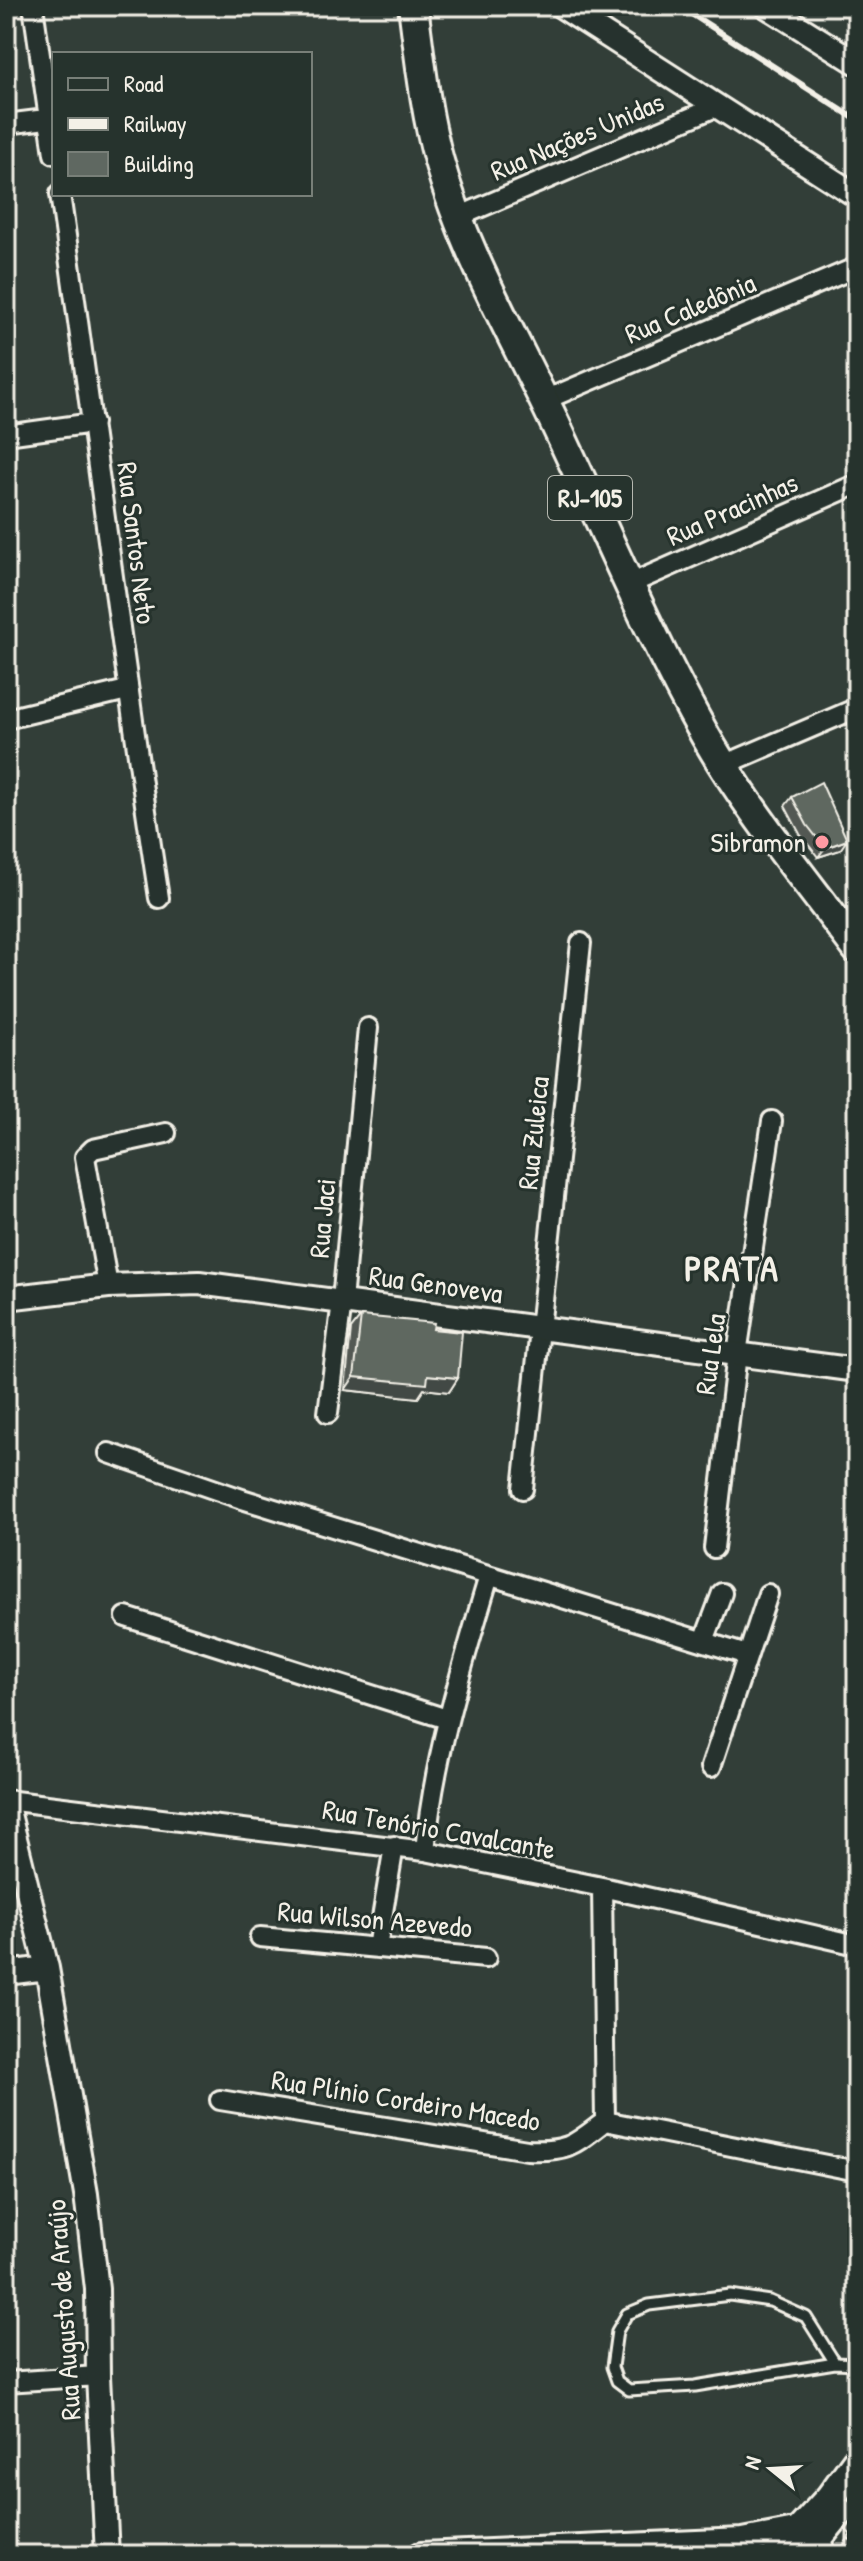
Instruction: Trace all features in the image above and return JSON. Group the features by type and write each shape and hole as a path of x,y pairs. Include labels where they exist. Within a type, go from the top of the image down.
{"main road":[{"name":"RJ-105","path":"413,6 431,126 439,162 458,217 630,584 700,725 724,765 857,949"},
{"path":"807,2542 857,2461"},
{"path":"778,2555 821,2534 857,2489"},
{"path":"421,2555 751,2548 807,2542"}],"street":[{"path":"6,124 51,118 33,6"},
{"path":"561,6 857,196"},
{"path":"766,6 857,63"},
{"name":"Rua Nações Unidas","path":"458,217 718,106"},
{"name":"Rua Santos Neto","path":"60,196 127,690 159,898"},
{"name":"Rua Caledônia","path":"545,400 857,267"},
{"path":"6,435 93,423"},
{"name":"Rua Pracinhas","path":"630,584 857,484"},
{"path":"6,719 127,690"},
{"path":"724,765 857,708"},
{"name":"Rua Zuleica","path":"523,1489 581,943"},
{"name":"Rua Jaci","path":"328,1413 368,1028"},
{"name":"Rua Lela","path":"714,1548 737,1354 772,1121"},
{"path":"108,1286 85,1157 93,1149 166,1133"},
{"name":"Rua Genoveva","path":"6,1298 108,1286 199,1283 857,1370"},
{"path":"109,1453 242,1499 747,1655"},
{"path":"425,1851 429,1811 447,1719 489,1576"},
{"path":"704,1641 722,1593"},
{"path":"711,1767 768,1594"},
{"path":"126,1617 447,1719"},
{"name":"Rua Tenório Cavalcante","path":"6,1801 425,1851 602,1887 857,1945"},
{"name":"Rua Augusto de Araújo","path":"6,1801 47,1968 86,2194 97,2289 107,2555"},
{"path":"377,1948 394,1846"},
{"path":"602,1887 605,2121 857,2171"},
{"name":"Rua Wilson Azevedo","path":"260,1937 486,1958"},
{"path":"6,1973 47,1968"},
{"name":"Rua Plínio Cordeiro Macedo","path":"220,2100 547,2151 570,2148 605,2121"},
{"path":"6,2382 98,2376"}],"lane":[{"path":"835,2363 806,2317 770,2301 730,2295 649,2305 627,2314 617,2331 612,2367 617,2381 629,2390 695,2386 835,2363 857,2364"}],"building":[{"path":"821,782 847,840 825,848 807,825 792,797"},
{"path":"361,1316 434,1323 433,1329 462,1332 458,1378 428,1375 427,1384 354,1377"},
{"path":"857,2528 857,2546 848,2538"}],"railway":[{"path":"679,6 857,120"}],"place":[{"name":"Sibramon","path":"822,842"}],"district":[{"name":"PRATA","path":"732,1268"}]}
